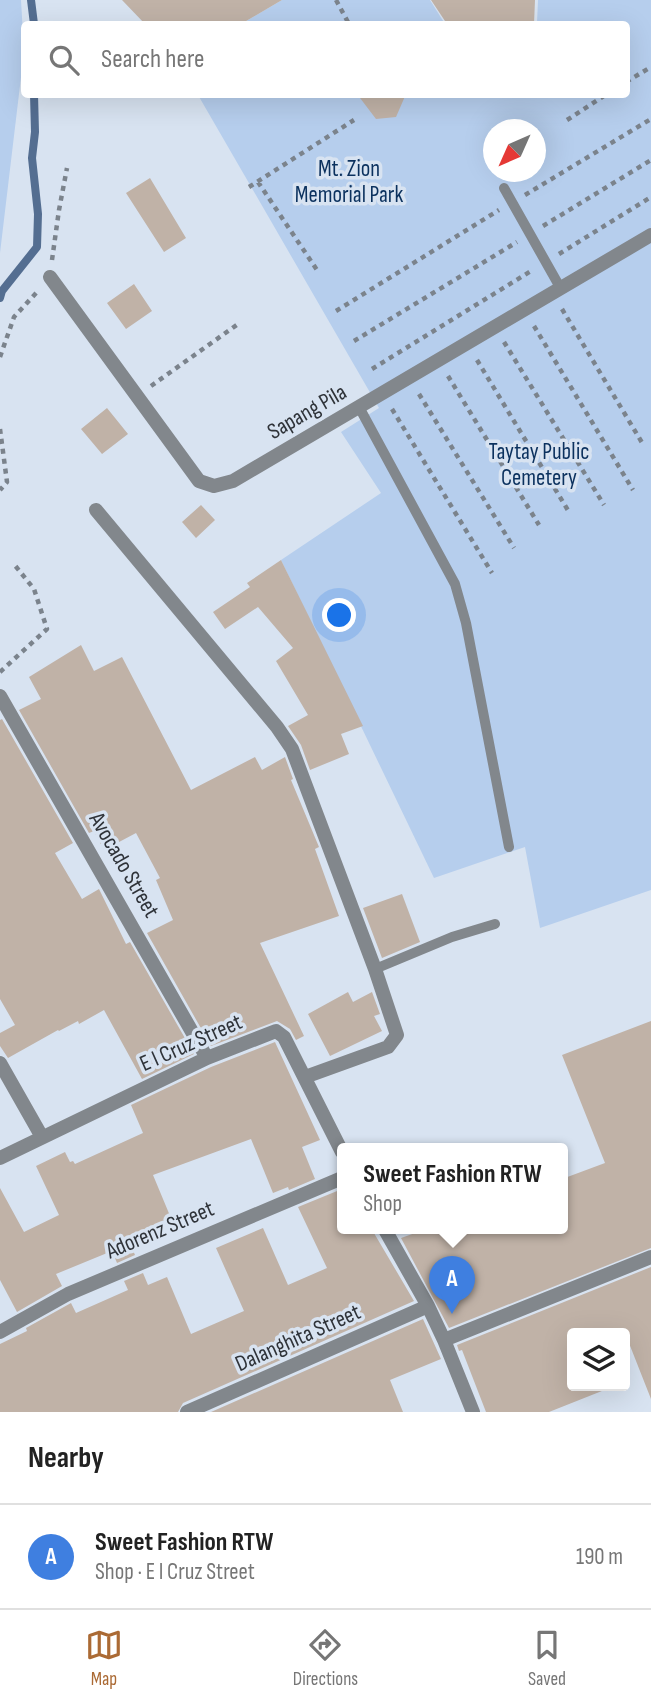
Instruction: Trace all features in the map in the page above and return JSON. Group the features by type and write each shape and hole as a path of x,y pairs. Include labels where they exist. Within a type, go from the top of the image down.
{"street":[{"name":"Sapang Pila","path":"50,277 199,481 214,486 233,481 651,235"},
{"path":"96,510 277,727 292,749 374,969 397,1035 388,1047 305,1077"},
{"name":"Avocado Street","path":"0,696 207,1058"},
{"name":"E I Cruz Street","path":"0,1158 207,1058 276,1031 284,1037 338,1143"},
{"path":"0,1063 42,1137"},
{"name":"Adorenz Street","path":"0,1332 68,1294 337,1180"},
{"path":"387,1234 428,1306 472,1412"},
{"path":"444,1340 651,1257"},
{"name":"Dalanghita Street","path":"187,1412 428,1306"}],"lane":[{"path":"504,188 546,262 557,291"},
{"path":"359,407 455,584 466,623 509,847"},
{"path":"374,969 452,937 495,924"}],"path":[{"path":"335,0 347,21"},
{"path":"630,80 651,67"},
{"path":"567,120 601,98"},
{"path":"336,311 651,119"},
{"path":"249,187 354,120"},
{"path":"354,341 651,160"},
{"path":"0,357 14,317 50,277 67,169"},
{"path":"258,182 319,273"},
{"path":"372,369 651,197"},
{"path":"557,291 644,446"},
{"path":"525,310 633,490"},
{"path":"136,397 238,324"},
{"path":"495,328 604,505"},
{"path":"467,344 569,512"},
{"path":"439,361 539,525"},
{"path":"410,378 514,548"},
{"path":"383,394 492,573"},
{"path":"0,429 7,482 0,490"},
{"path":"0,672 47,629 34,589 13,563"}],"green space":[{"path":"0,0 21,0 21,77 0,253"},
{"path":"282,0 430,0 443,21 246,21"},
{"path":"538,0 651,0 651,890 540,928 525,847 434,878 281,560 381,493 341,432 379,408 200,98 630,98 630,21 537,21"}],"building":[{"path":"122,0 282,0 246,21 142,21"},
{"path":"431,0 535,0 534,21 445,21"},
{"path":"360,98 404,98 396,117 376,119"},
{"path":"150,178 186,238 164,252 126,193"},
{"path":"134,284 152,311 126,329 107,303"},
{"path":"107,408 128,434 102,454 81,429"},
{"path":"201,505 215,520 196,538 182,522"},
{"path":"281,560 363,726 341,734 349,754 310,770 301,745 288,726 308,715 276,661 293,648 258,607 225,629 213,612 250,587 247,583"},
{"path":"81,645 94,671 122,657 191,790 255,757 262,770 285,757 293,779 291,780 319,847 315,849 339,916 260,943 304,1036 296,1040 290,1029 277,1021 211,1046 147,933 173,920 156,880 160,878 136,833 104,850 94,831 89,833 19,710 41,699 29,677"},
{"path":"2,719 73,843 55,853 82,899 99,889 126,944 130,942 194,1054 142,1079 104,1010 79,1024 78,1021 58,1030 8,1058 0,1046 0,1033 15,1025 0,999"},
{"path":"402,894 420,942 382,958 363,908"},
{"path":"348,992 353,1002 372,992 380,1014 374,1016 382,1031 330,1056 308,1014"},
{"path":"651,1021 651,1248 449,1328 401,1238 412,1234 568,1234 568,1177 605,1163 562,1055"},
{"path":"275,1042 320,1140 302,1147 315,1179 289,1190 288,1187 273,1193 251,1139 153,1175 173,1223 129,1241 135,1255 117,1263 112,1251 56,1274 62,1286 17,1312 0,1280 0,1188 24,1232 59,1215 36,1166 65,1152 70,1162 75,1164 143,1133 131,1105 211,1067"},
{"path":"337,1191 337,1234 375,1234 414,1301 183,1403 178,1412 0,1412 0,1344 27,1331 26,1328 71,1303 76,1313 128,1290 124,1281 143,1273 148,1285 167,1277 191,1334 244,1311 216,1248 263,1228 288,1285 327,1268 298,1207"},
{"path":"651,1267 651,1399 630,1346 630,1328 567,1328 567,1391 602,1391 549,1412 486,1412 462,1350 459,1351 457,1345"},
{"path":"423,1319 441,1359 390,1380 403,1412 211,1412"}],"waterway":[{"name":"Sapang Pila","path":"31,0 34,21"},
{"name":"Sapang Pila","path":"0,298 2,291 37,247 38,214 32,158 34,98"}],"place":[{"name":"Sweet Fashion RTW","path":"452,1314"}],"park label":[{"name":"Mt. Zion Memorial Park","path":"349,182"},
{"name":"Taytay Public Cemetery","path":"539,465"}]}
